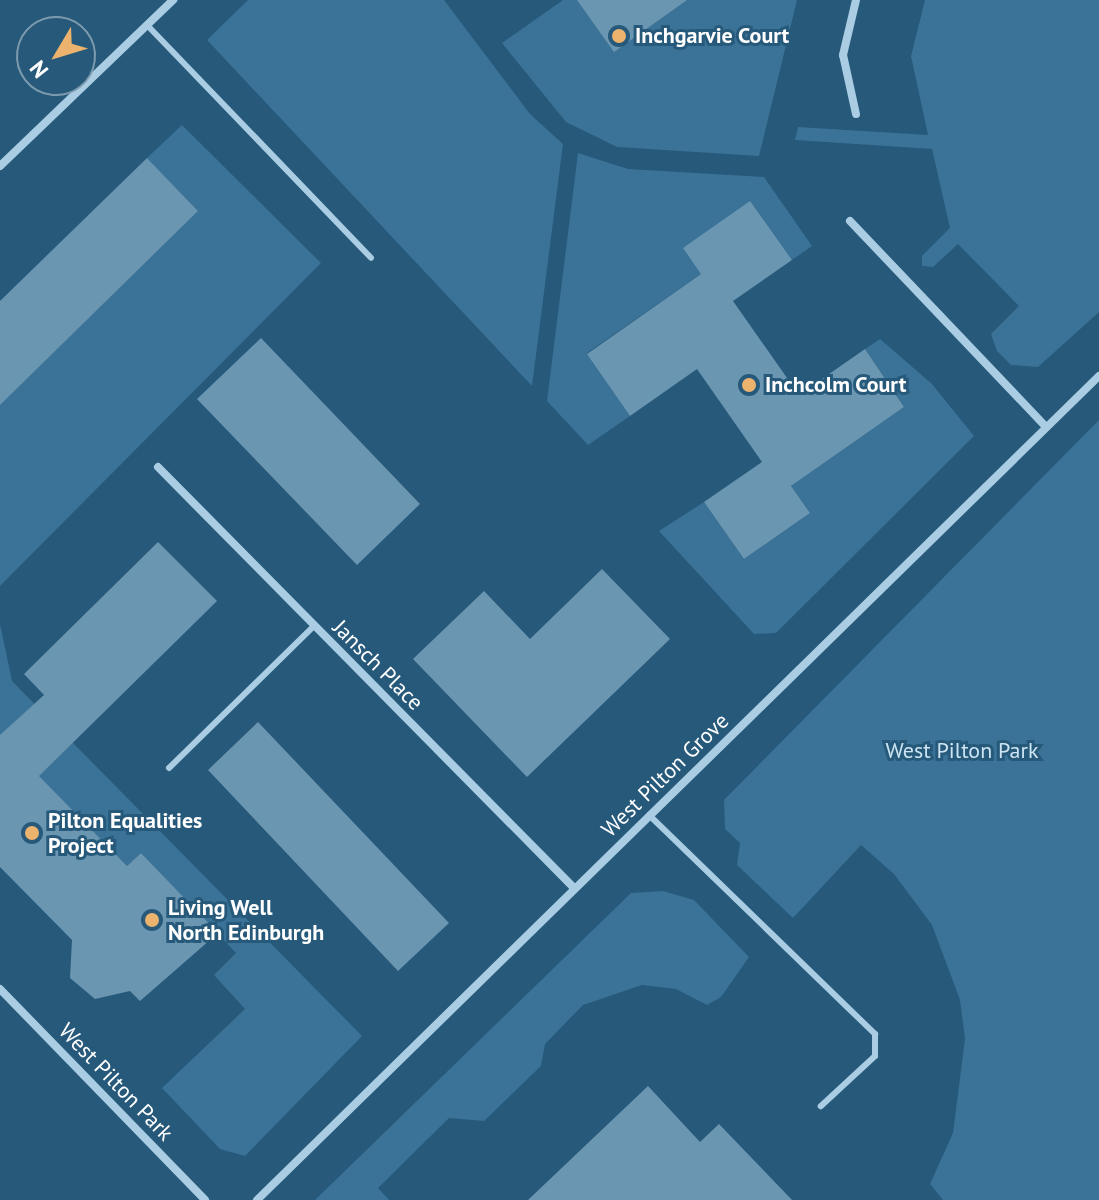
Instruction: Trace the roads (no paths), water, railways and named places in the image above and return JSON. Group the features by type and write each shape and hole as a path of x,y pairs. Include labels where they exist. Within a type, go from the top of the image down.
{"street":[{"path":"0,166 173,0"},
{"path":"856,0 843,55 856,114"},
{"path":"850,221 1046,427"},
{"name":"West Pilton Grove","path":"257,1200 573,887 1099,376"},
{"name":"Jansch Place","path":"158,467 573,887"},
{"name":"West Pilton Park","path":"0,989 205,1200"}],"lane":[{"path":"147,25 371,258"},
{"path":"169,768 314,626"},
{"path":"649,815 875,1034 875,1056 821,1106"}],"place":[{"name":"Inchgarvie Court","path":"619,36"},
{"name":"Inchcolm Court","path":"749,385"},
{"name":"Pilton Equalities Project","path":"32,833"},
{"name":"Living Well North Edinburgh","path":"152,920"}]}
